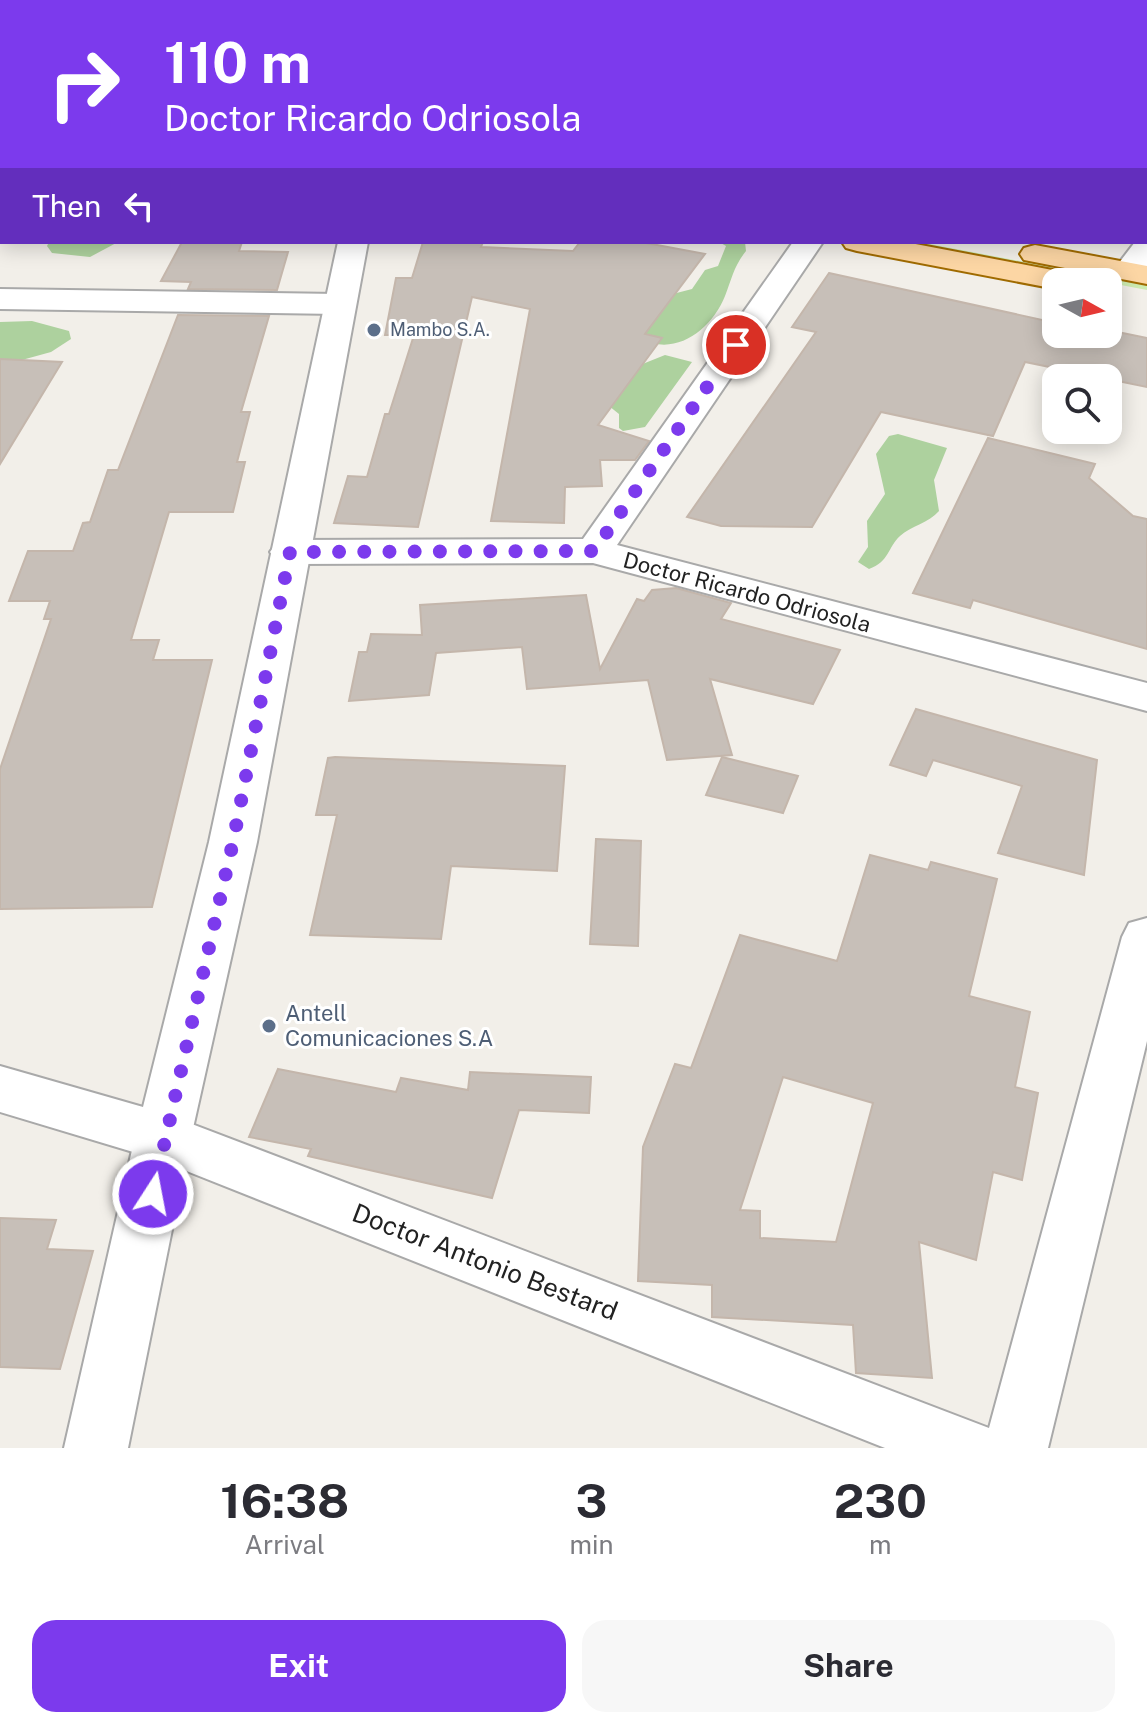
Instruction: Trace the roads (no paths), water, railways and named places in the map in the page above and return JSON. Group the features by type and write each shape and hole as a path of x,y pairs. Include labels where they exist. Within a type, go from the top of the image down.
{"main road":[{"path":"868,244 1042,277"},
{"path":"979,244 1128,279 1147,297"}],"street":[{"path":"96,1448 163,1137 233,842 338,304 353,244"},
{"path":"594,551 807,244"},
{"path":"1128,279 1147,247"},
{"path":"0,299 338,304"},
{"name":"Doctor Ricardo Odriosola","path":"290,552 594,551 1147,697"},
{"path":"1016,1448 1147,937"},
{"name":"Doctor Antonio Bestard","path":"0,1089 163,1137 965,1448"}],"place":[{"name":"Mambo S.A.","path":"374,330"},
{"name":"Antell Comunicaciones S.A","path":"269,1026"}]}
